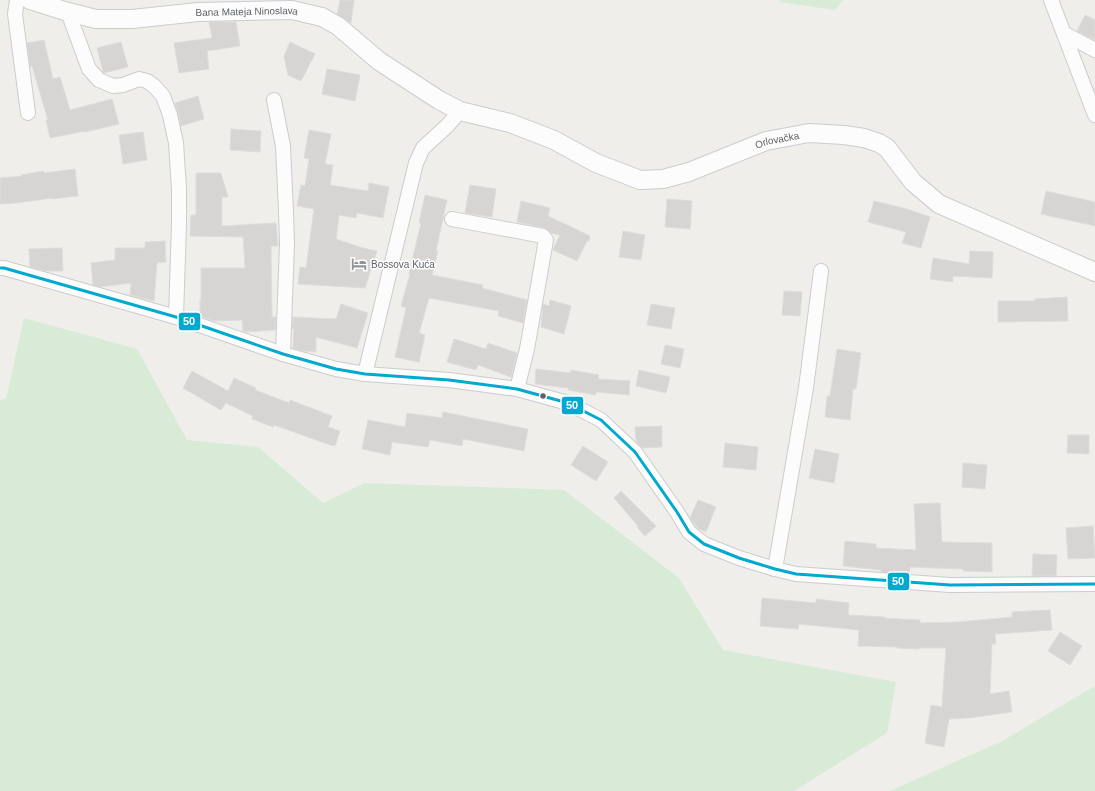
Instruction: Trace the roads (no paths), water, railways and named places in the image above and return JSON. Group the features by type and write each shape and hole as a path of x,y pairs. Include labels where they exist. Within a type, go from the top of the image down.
{"street":[{"path":"17,0 15,14 28,113"},
{"name":"Bana Mateja Ninoslava","path":"30,0 96,19 132,19 291,5 322,17 338,26 380,61 439,100"},
{"path":"1051,0 1095,115"},
{"path":"68,12 89,69 99,80 114,86 123,85 139,79 147,81 163,96 170,115 176,143 179,189 176,317"},
{"path":"1065,34 1095,50"},
{"path":"274,100 283,146 286,211 287,243 283,354"},
{"name":"Orlovačka","path":"439,100 460,111 510,123 554,140 596,163 640,180 663,179 689,172 766,141 809,133 864,138 879,143 887,148 913,182 939,204 1095,272"},
{"path":"365,374 416,163 423,148 448,125 460,111"},
{"path":"452,219 543,236 546,240 527,349 517,389"},
{"path":"0,268 176,317 283,354 336,369 365,374 449,380 517,389 568,403 601,420 635,452 677,512 689,532 704,544 739,558 775,569 796,574 950,585 1095,584"},
{"path":"775,569 806,388 821,271"}],"place":[{"name":"Bossova Kuća","path":"359,264"}]}
